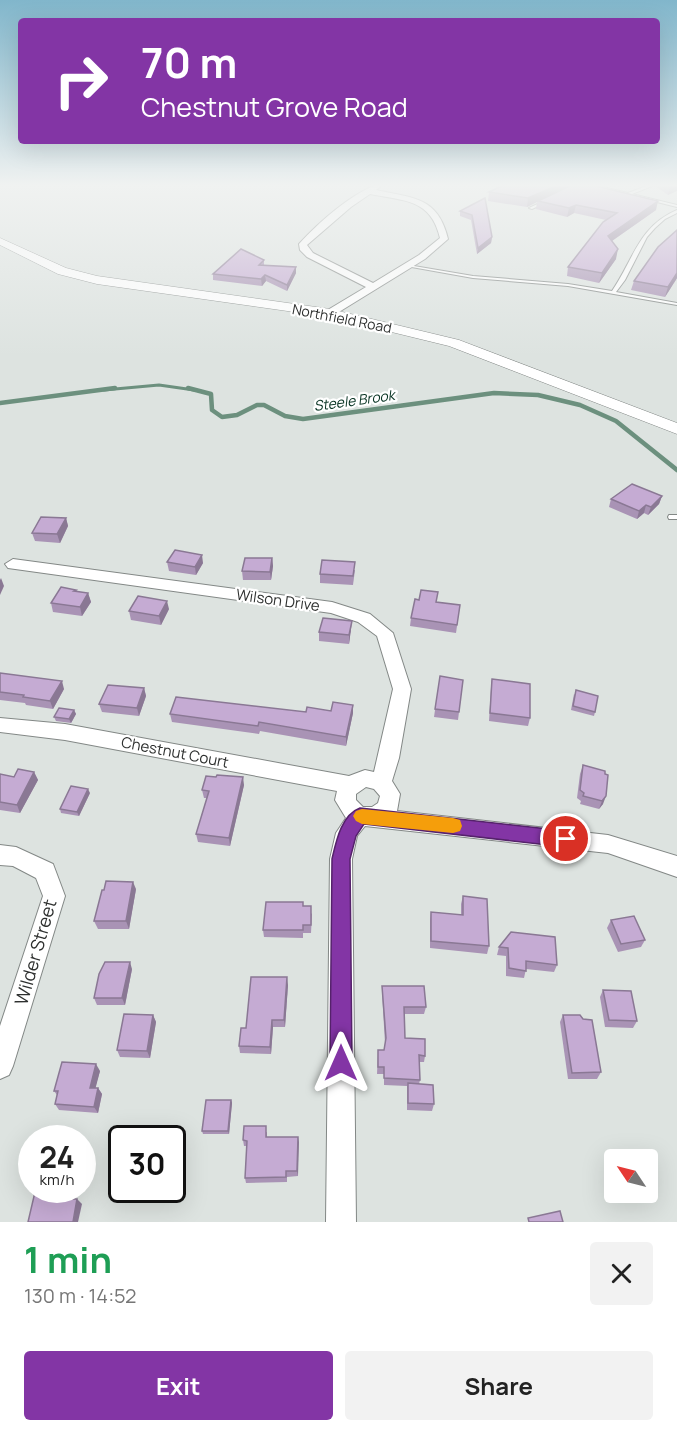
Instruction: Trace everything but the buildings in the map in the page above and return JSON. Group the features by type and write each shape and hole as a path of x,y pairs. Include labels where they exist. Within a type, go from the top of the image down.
{"street":[{"name":"Northfield Road","path":"2,242 62,271 96,280 330,313 454,343 632,409 677,429"},
{"path":"305,242 304,250 310,255 372,286"},
{"path":"330,313 408,266 440,242"},
{"name":"Wilson Drive","path":"13,564 333,608 364,618 385,633 402,689 389,758 381,782"},
{"name":"Chestnut Court","path":"0,725 64,732 350,785"},
{"path":"341,1222 341,859 348,833 367,816 382,813 391,801 387,787 381,782 364,778 350,785 345,802 353,812 367,816 608,844 677,867"},
{"name":"Wilder Street","path":"0,855 16,857 45,871 54,896 0,1066"}],"lane":[{"path":"614,292 629,270 639,242"},
{"path":"408,266 473,277 568,285 677,304"}],"waterway":[{"name":"Steele Brook","path":"104,390 159,385 194,390"},
{"name":"Steele Brook","path":"0,403 115,388"},
{"name":"Steele Brook","path":"188,388 211,394 212,410 222,417 237,415 257,405 264,405 285,416 303,419 494,393 538,395 580,405 616,421 677,470"}],"slow traffic":[{"path":"362,816 453,826"}],"route":[{"path":"341,1063 341,859 348,833 360,816 566,839"}]}
